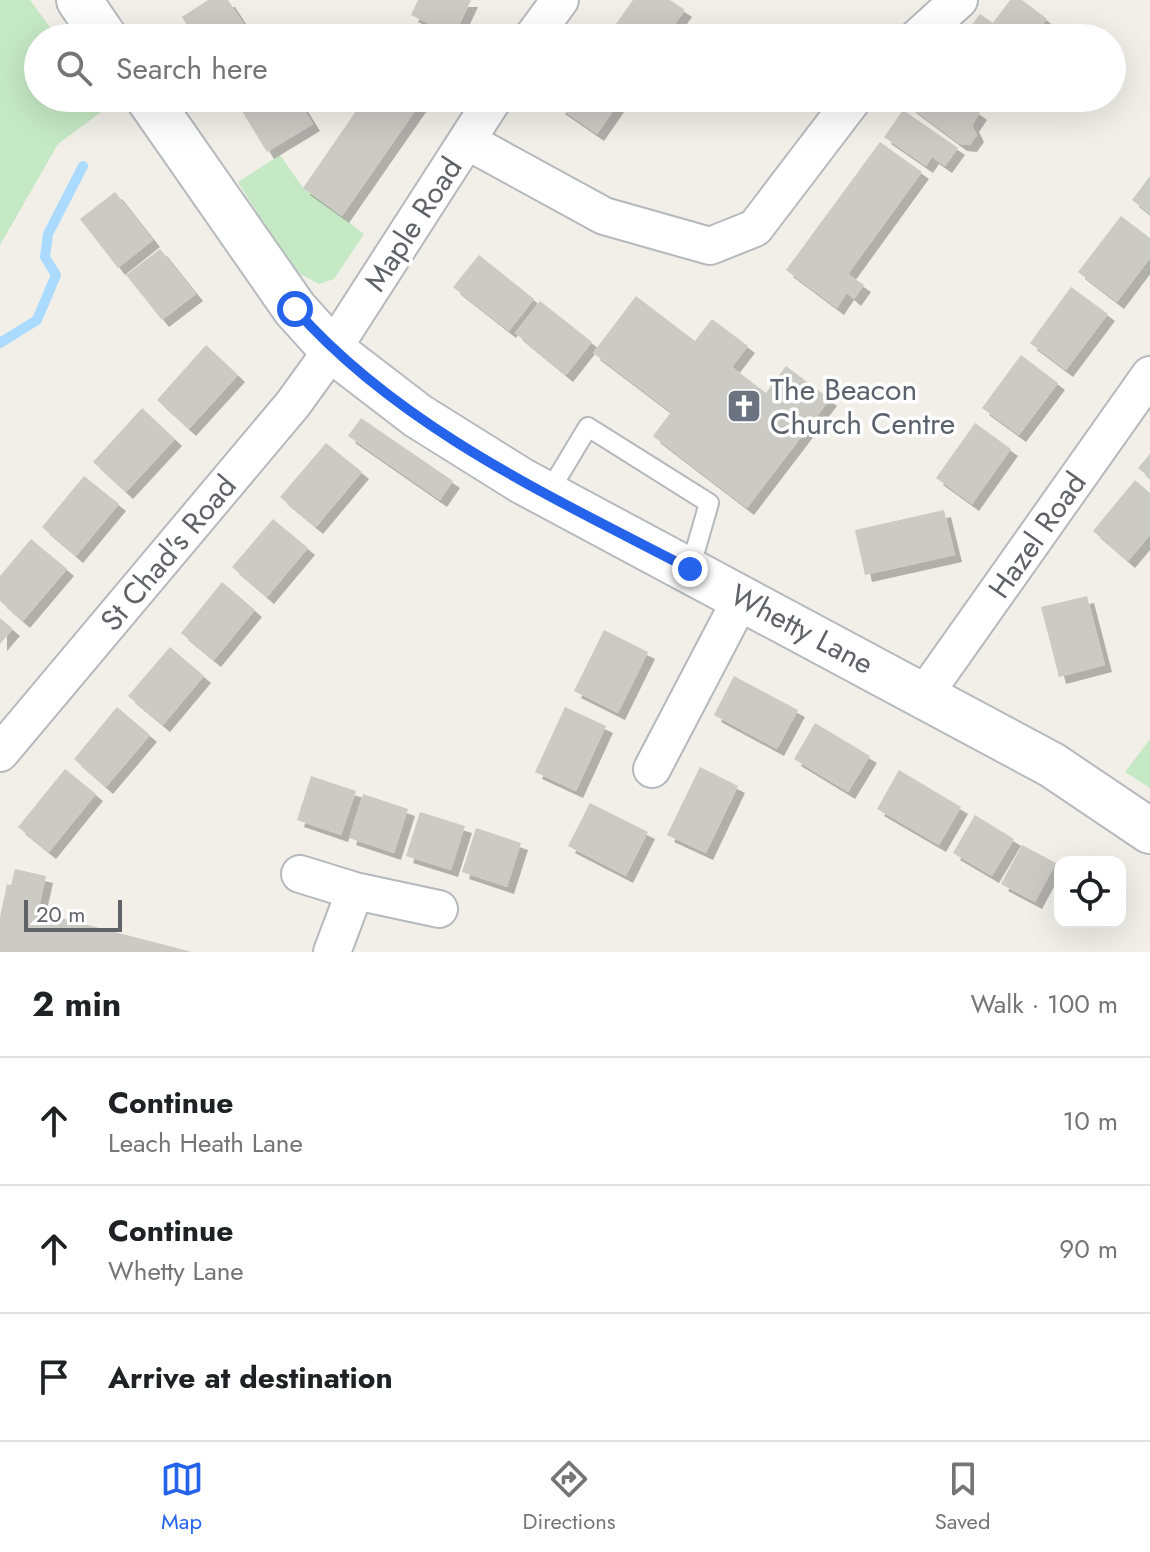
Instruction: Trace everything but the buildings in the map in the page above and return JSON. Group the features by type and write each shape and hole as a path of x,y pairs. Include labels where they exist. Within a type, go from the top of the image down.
{"street":[{"path":"79,0 95,24"},
{"path":"535,24 560,0"},
{"path":"932,24 959,0"},
{"name":"Whetty Lane","path":"158,112 295,309 332,350 418,416 547,495 1052,765 1150,831"},
{"name":"Maple Road","path":"332,350 485,112"},
{"path":"467,141 604,216 710,246 755,228 843,112"},
{"name":"St Chad's Road","path":"0,753 293,404 332,350"},
{"name":"Hazel Road","path":"924,695 1150,375"},
{"path":"652,769 742,597"},
{"path":"300,874 355,891 439,909"},
{"path":"332,952 355,891"}],"lane":[{"path":"547,495 588,427 709,503 690,569"}],"green space":[{"path":"0,0 30,0 48,24 24,24 24,112 101,112 58,144 0,245"},
{"path":"280,155 303,188 364,234 334,279 319,284 293,270 238,182"},
{"path":"1150,739 1150,788 1125,772"}],"waterway":[{"path":"0,343 37,320 56,275 45,257 48,234 83,166"}],"place":[{"name":"The Beacon Church Centre","path":"744,406"}],"route":[{"path":"295,309 332,350 418,416 522,481 690,569"}]}
